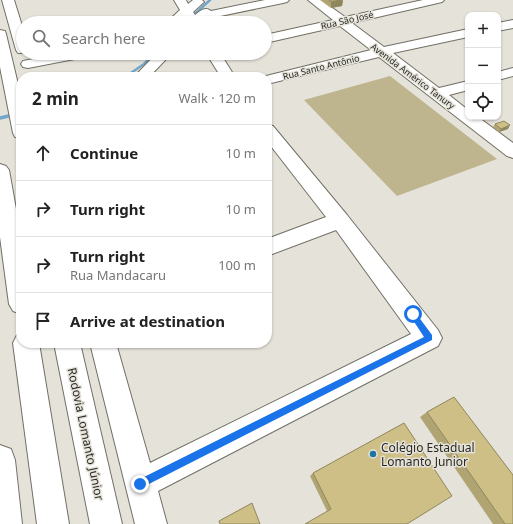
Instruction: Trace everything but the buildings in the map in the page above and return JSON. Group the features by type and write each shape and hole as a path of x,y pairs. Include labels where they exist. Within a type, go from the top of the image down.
{"main road":[{"path":"8,0 16,27"},
{"path":"180,0 192,16"},
{"path":"193,16 200,0"},
{"path":"194,16 218,0"},
{"path":"198,16 283,0"},
{"name":"Avenida Américo Tanury","path":"314,0 513,152"},
{"name":"Rua São José","path":"272,37 434,1"},
{"path":"501,26 513,24"},
{"path":"0,34 16,109"},
{"name":"Rua Santo Antônio","path":"272,79 381,52 465,34"},
{"path":"28,65 52,60"},
{"path":"146,72 158,60"},
{"path":"217,60 225,72"},
{"path":"501,75 513,72"},
{"path":"436,94 465,86"},
{"path":"140,484 429,338 340,220 272,141"},
{"path":"0,170 16,272"},
{"path":"272,246 340,220"},
{"path":"27,348 52,524"},
{"name":"Rodovia Lomanto Júnior","path":"68,348 106,524"},
{"path":"104,348 151,524"},
{"path":"0,460 6,524"}],"shaded area":[{"path":"390,76 497,159 397,196 304,100"}],"waterway":[{"path":"193,16 210,0"},
{"path":"132,72 148,60"},
{"path":"0,118 16,114"}],"place":[{"name":"Colégio Estadual Lomanto Junior","path":"373,454"}],"route":[{"path":"140,484 429,338 413,314"}]}
